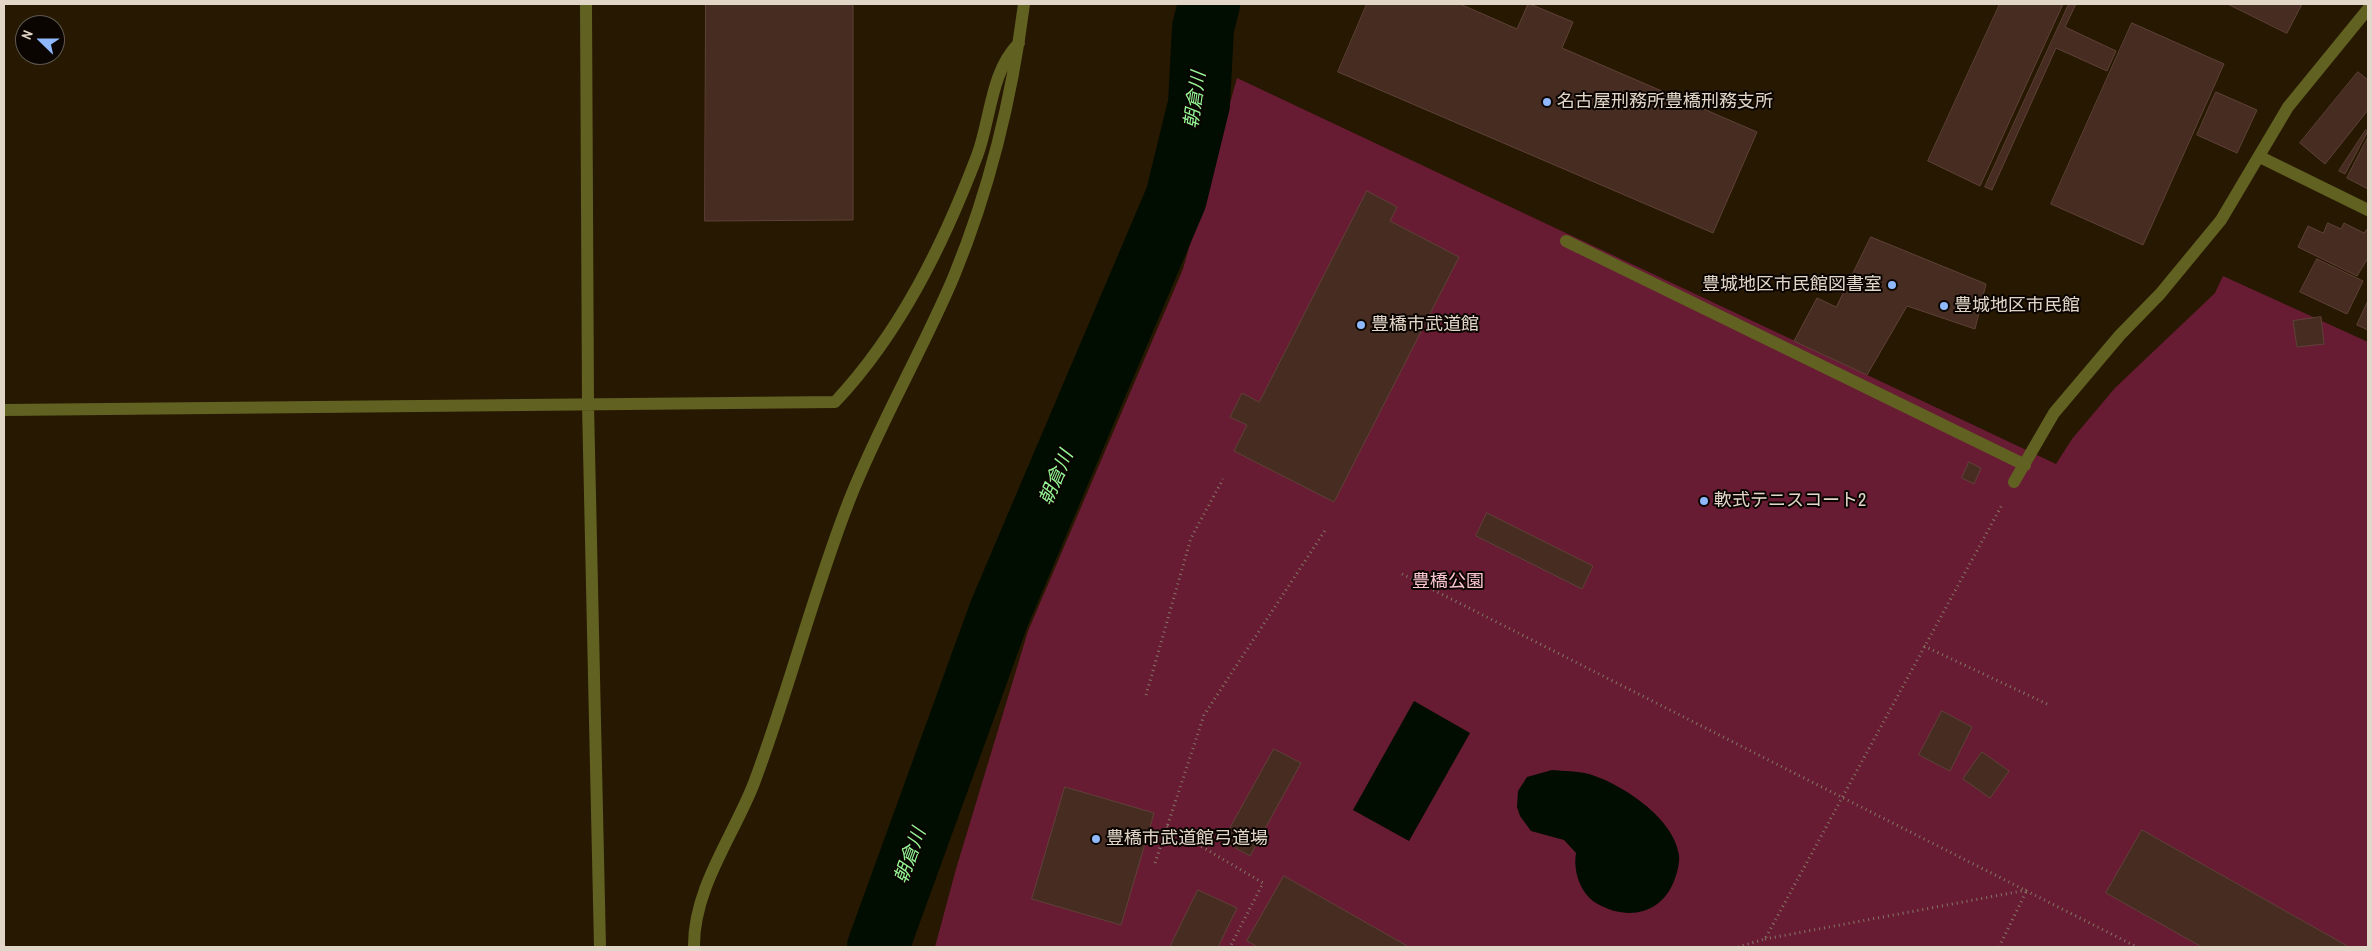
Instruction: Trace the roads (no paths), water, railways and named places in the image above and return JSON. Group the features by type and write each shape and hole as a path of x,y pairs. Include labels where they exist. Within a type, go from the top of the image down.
{"street":[{"path":"586,4 588,405 600,947"},
{"path":"694,947 694,936 707,888 754,784 820,580 850,499 886,417 953,279 975,222 994,164 1011,89 1024,4"},
{"path":"2014,482 2054,413 2120,335 2160,294 2221,220 2288,107 2368,9"},
{"path":"4,410 835,402 860,376 893,328 923,277 955,213 981,146 1001,69 1007,55 1019,43"},
{"path":"2260,157 2368,210"},
{"path":"1566,241 2025,465"}],"waterway":[{"name":"朝倉川","path":"878,947 999,614 1176,198 1199,104 1203,28 1209,4"}],"place":[{"name":"名古屋刑務所豊橋刑務支所","path":"1547,102"},
{"name":"豊城地区市民館図書室","path":"1892,285"},
{"name":"豊城地区市民館","path":"1944,306"},
{"name":"豊橋市武道館","path":"1361,325"},
{"name":"軟式テニスコート2","path":"1704,501"},
{"name":"豊橋市武道館弓道場","path":"1096,839"}],"park label":[{"name":"豊橋公園","path":"1448,582"}]}
